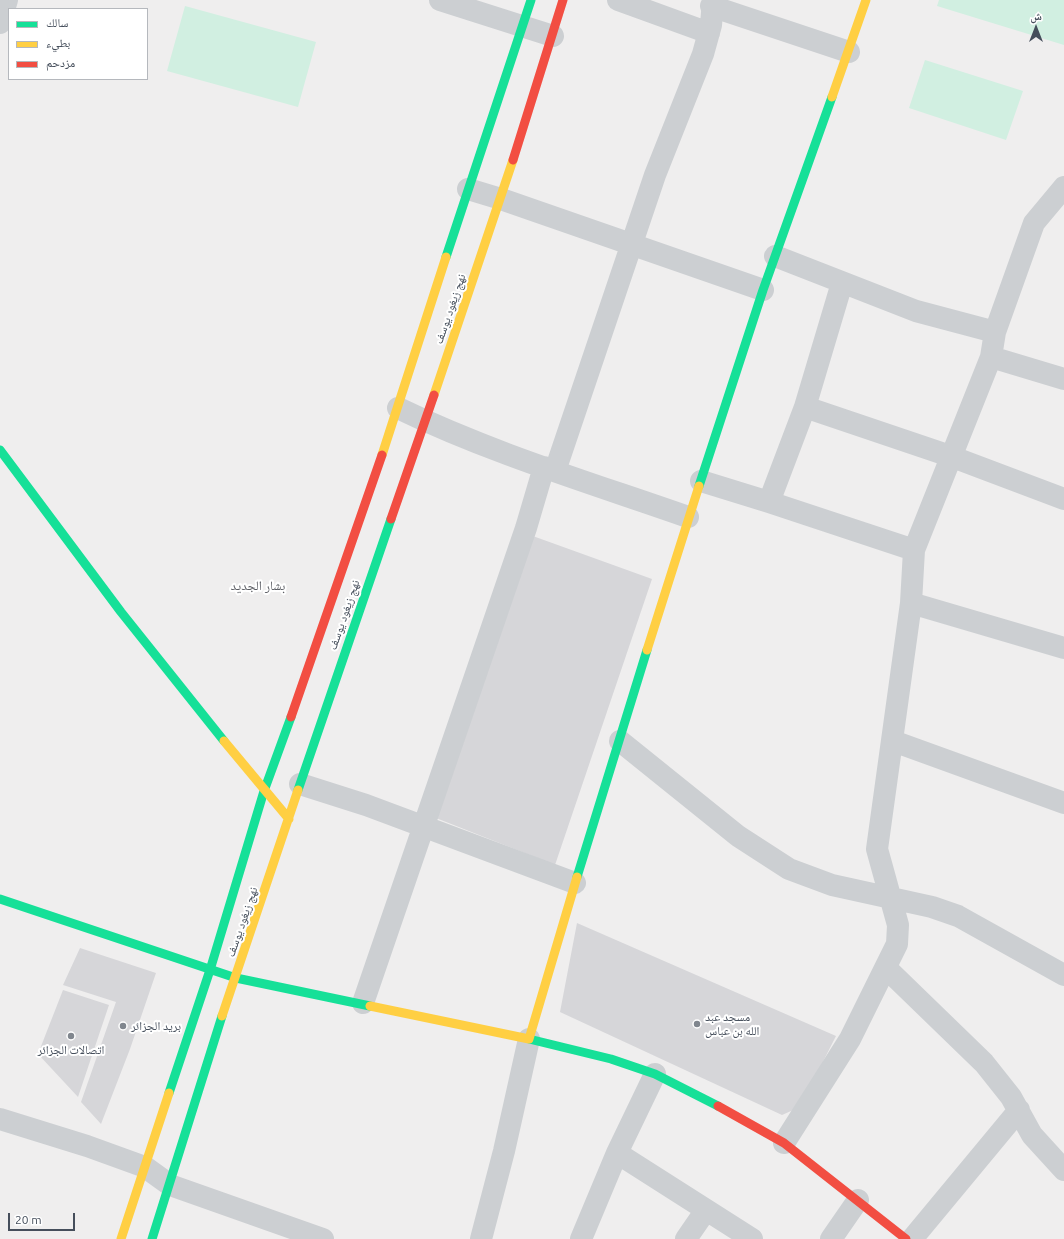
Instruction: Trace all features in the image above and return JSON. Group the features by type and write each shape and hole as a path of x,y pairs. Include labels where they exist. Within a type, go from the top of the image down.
{"main road":[{"name":"نهج زيغود يوسف","path":"122,1239 210,970 264,791 271,775 398,408 468,189 531,0"},
{"name":"نهج زيغود يوسف","path":"152,1239 300,784 501,199 563,0"},
{"path":"529,1039 575,883 688,517 763,290 849,52 866,0"},
{"path":"0,450 121,612 264,791 289,819"},
{"path":"0,900 236,978 363,1003 529,1039 611,1059 654,1074 721,1107 784,1142 906,1239"}],"street":[{"path":"0,23 7,0"},
{"path":"440,0 523,25 553,36"},
{"path":"618,0 709,33"},
{"path":"363,1003 422,827 526,528 631,244 654,175 703,54 709,33 712,3 849,52"},
{"path":"784,1142 850,1039 897,944 898,925 877,849 911,603 914,550 950,456 991,358 995,332 1034,223 1064,187"},
{"path":"468,189 501,199 763,290"},
{"path":"775,256 842,283 916,310 995,332"},
{"path":"769,502 805,407 842,283"},
{"path":"991,358 1064,379"},
{"path":"805,407 950,456 1064,499"},
{"path":"398,408 424,421 549,469 688,517"},
{"path":"701,481 914,550"},
{"path":"911,603 1064,648"},
{"path":"620,741 738,836 789,869 832,885 932,907 958,916 1064,975"},
{"path":"893,741 1064,803"},
{"path":"300,784 366,806 575,883"},
{"path":"886,968 984,1063 1011,1097 1032,1135 1064,1170"},
{"path":"481,1239 504,1151 529,1039"},
{"path":"581,1239 617,1153 654,1074"},
{"path":"912,1239 1019,1110"},
{"path":"0,1120 87,1146 145,1168 170,1185 295,1234 323,1239"},
{"path":"617,1153 752,1239"},
{"path":"831,1239 858,1200"},
{"path":"686,1239 706,1210"}],"green space":[{"path":"939,0 1064,0 1064,45 937,6"},
{"path":"185,6 316,42 298,107 167,71"},
{"path":"925,60 1023,91 1006,140 909,108"}],"building":[{"path":"530,535 652,579 555,865 436,818"},
{"name":"مسجد عبد الله بن عباس","path":"577,923 836,1036 800,1107 782,1115 560,1012"},
{"name":"بريد الجزائر","path":"80,948 156,973 130,1049 101,1124 81,1102 116,1002 63,985"},
{"name":"اتصالات الجزائر","path":"63,990 109,1005 78,1097 38,1054"}],"traffic: fast":[{"path":"446,257 531,0"},
{"path":"699,486 763,290 832,97"},
{"path":"0,450 121,612 224,741"},
{"path":"298,790 391,519"},
{"path":"577,877 647,650"},
{"path":"169,1093 210,970 264,791 291,717"},
{"path":"0,899 236,978 370,1006"},
{"path":"152,1239 222,1016"},
{"path":"529,1039 611,1059 655,1074 718,1106"}],"traffic: slow":[{"path":"832,97 866,0"},
{"path":"434,395 513,160"},
{"path":"382,455 446,257"},
{"path":"647,650 699,486"},
{"path":"224,741 289,819"},
{"path":"222,1016 298,790"},
{"path":"370,1006 529,1039 577,877"},
{"path":"121,1239 169,1093"}],"traffic: jam":[{"path":"513,160 563,0"},
{"path":"391,519 434,395"},
{"path":"291,717 382,455"},
{"path":"718,1106 784,1143 906,1239"}],"place":[{"name":"مسجد عبد الله بن عباس","path":"697,1024"},
{"name":"بريد الجزائر","path":"123,1026"},
{"name":"اتصالات الجزائر","path":"71,1036"}],"district":[{"name":"بشار الجديد","path":"258,586"}]}
